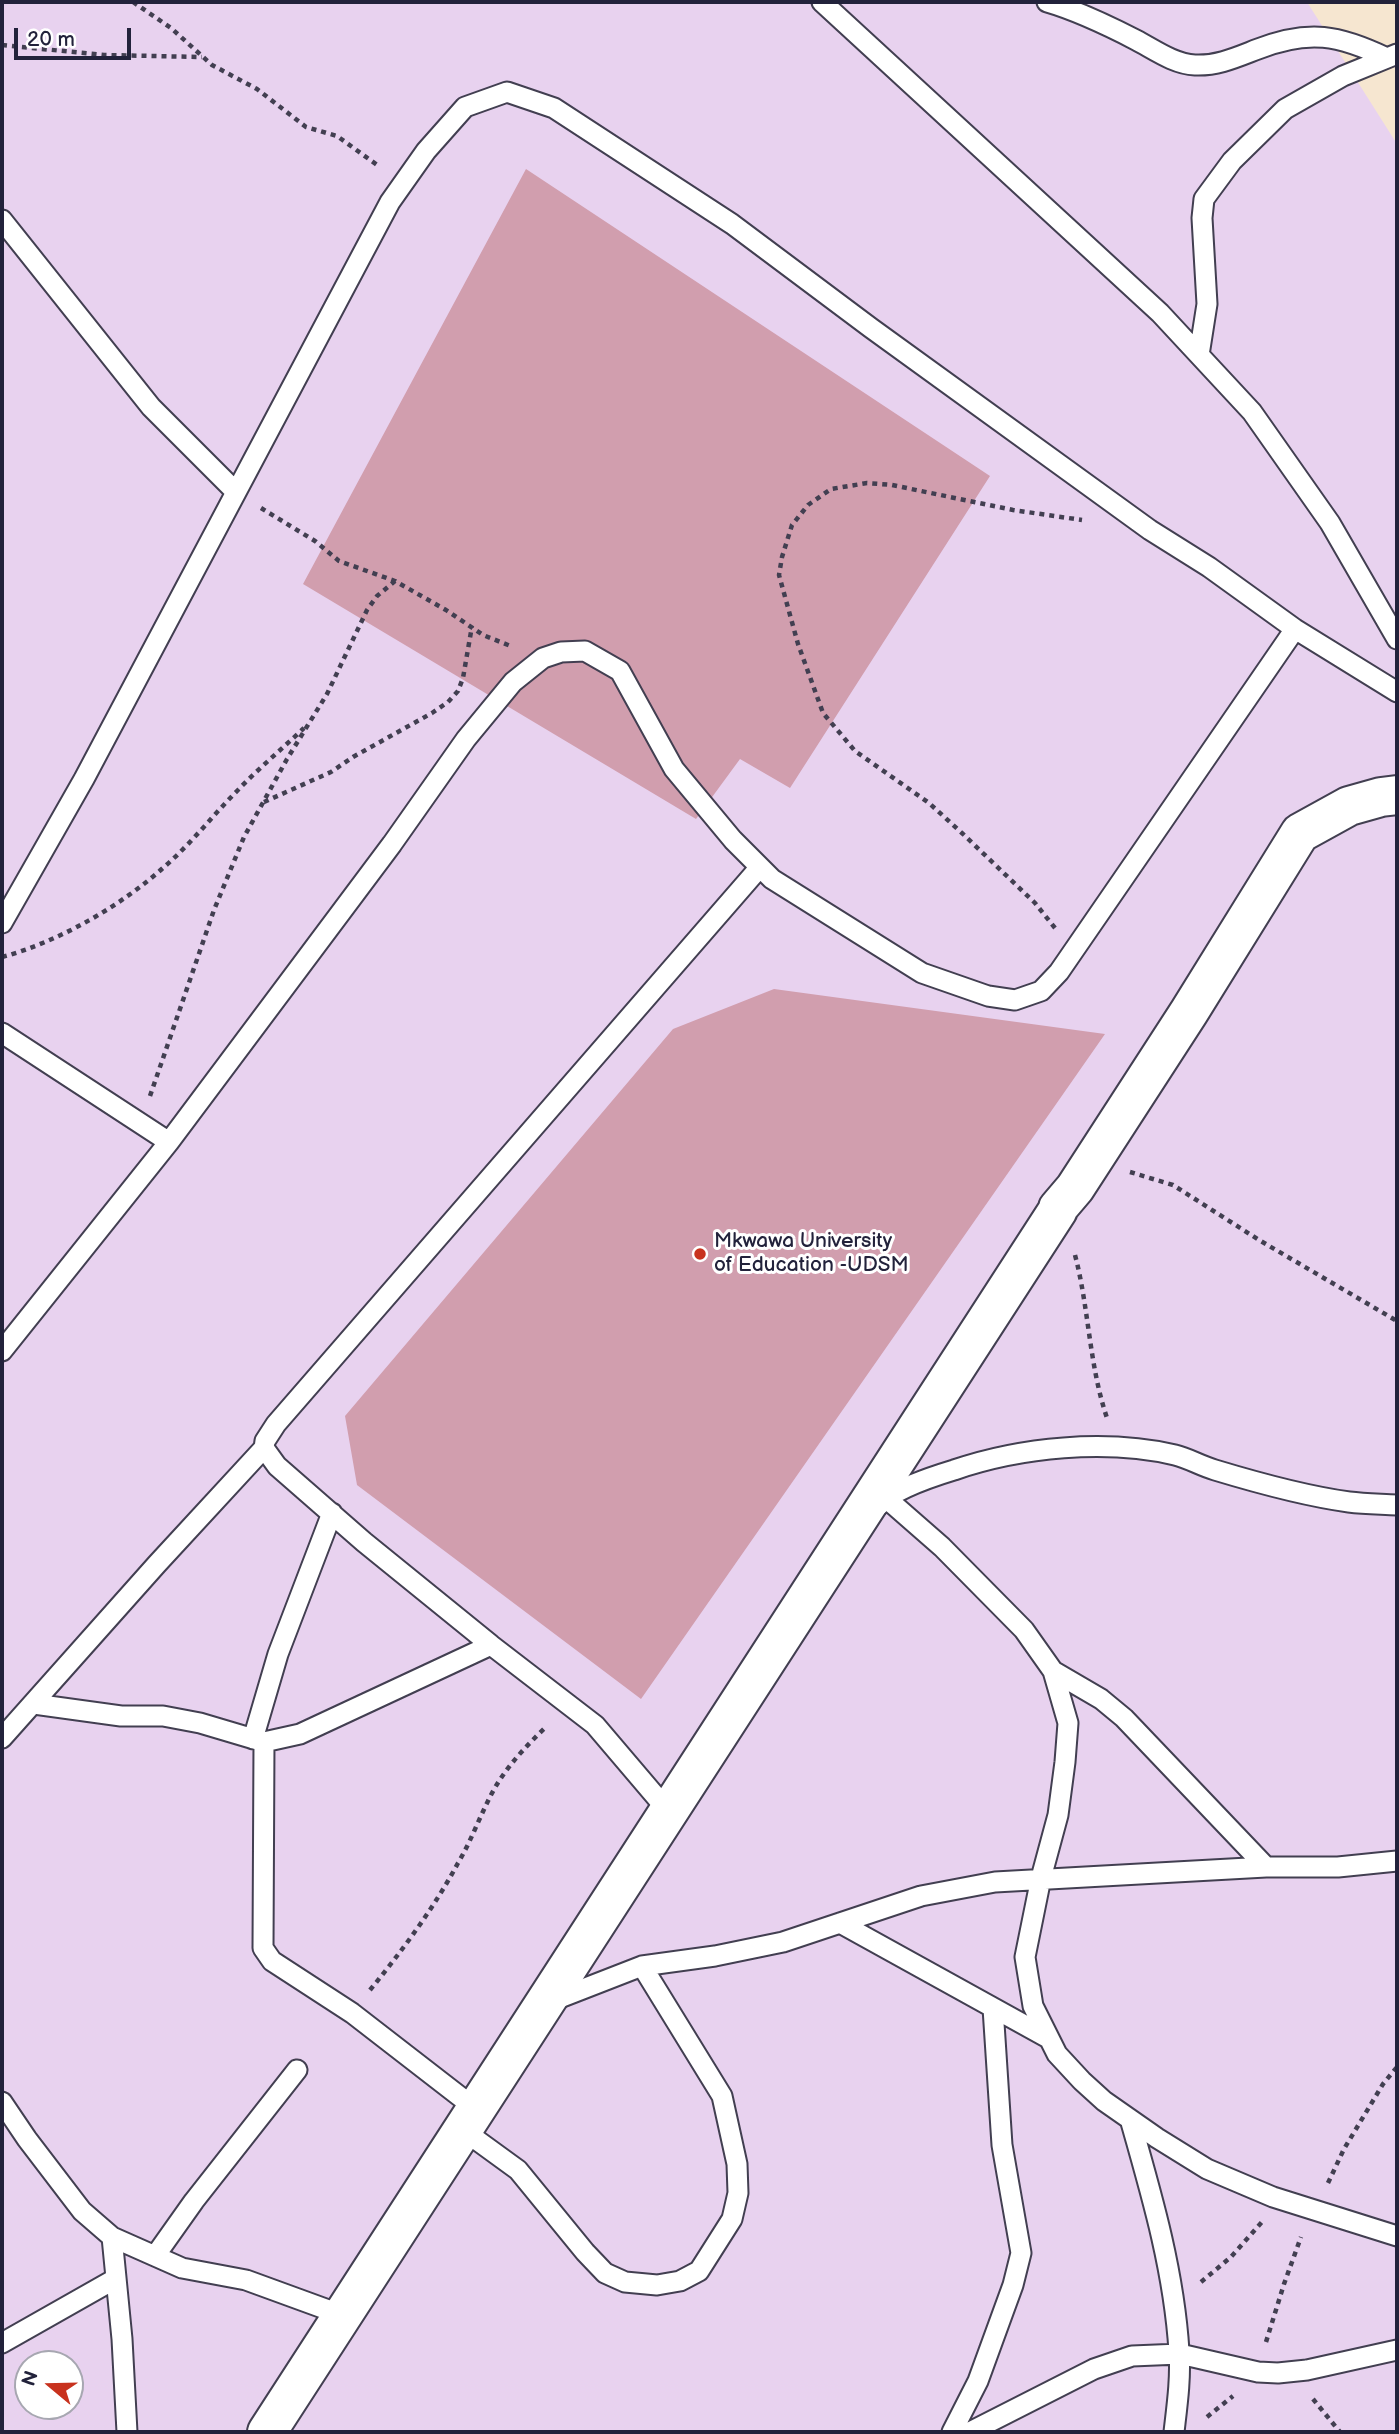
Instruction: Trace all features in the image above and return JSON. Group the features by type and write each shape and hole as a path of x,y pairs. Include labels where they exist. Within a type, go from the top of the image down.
{"street":[{"path":"267,2432 1189,1012 1300,834 1349,806 1397,795"}],"lane":[{"path":"822,2 1160,313 1252,412 1330,523 1397,639"},
{"path":"1047,2 1073,9 1174,60 1195,65 1221,63 1264,46 1303,37 1338,38 1392,56"},
{"path":"1199,355 1207,304 1202,218 1204,199 1232,162 1285,109 1343,76 1392,56"},
{"path":"2,923 84,779 390,202 426,151 465,107 507,92 554,108 732,224 1150,530 1209,567 1295,629 1397,692"},
{"path":"2,220 151,407 235,491"},
{"path":"2,1352 169,1142 392,844 466,739 513,682 543,658 561,652 585,651 620,671 674,769 733,840 772,878 922,973 988,996 1015,1000 1041,991 1059,972 1295,629"},
{"path":"2,1738 264,1448 265,1441 276,1423 760,867"},
{"path":"2,1033 169,1142"},
{"path":"848,1537 886,1498 940,1475 1007,1455 1121,1447 1177,1456 1213,1470 1349,1502 1397,1505"},
{"path":"264,1448 277,1466 373,1550 595,1726 669,1812"},
{"path":"886,1498 942,1547 1024,1630 1053,1671 1068,1723 1058,1815 1041,1878 1025,1957 1034,2006 1057,2054 1082,2081 1129,2119 1208,2169 1279,2199 1397,2236"},
{"path":"332,1513 278,1654 258,1740 263,1948 272,1961 352,2013 469,2119 518,2170 605,2273 625,2282 657,2285 680,2281 699,2271 732,2219 737,2193 737,2164 722,2096 642,1966"},
{"path":"34,1704 121,1716 163,1716 200,1723 258,1740 300,1734 491,1645"},
{"path":"1053,1671 1101,1699 1124,1718 1265,1867"},
{"path":"545,2004 642,1966 715,1956 783,1942 921,1896 995,1882 1265,1867 1338,1867 1397,1861"},
{"path":"840,1923 1048,2038"},
{"path":"952,2432 978,2381 1013,2285 1021,2253 1002,2145 992,2008"},
{"path":"155,2256 194,2201 297,2070"},
{"path":"2,2102 82,2211 112,2238 182,2268 246,2280 342,2315"},
{"path":"1129,2119 1157,2211 1171,2275 1180,2354 1174,2432"},
{"path":"112,2238 122,2339 127,2432"},
{"path":"2,2343 116,2279"},
{"path":"970,2432 1094,2369 1132,2356 1180,2354 1261,2372 1297,2371 1397,2350"}],"path":[{"path":"133,2 171,28 203,57 257,89 306,127 342,139 402,185"},
{"path":"2,45 104,55 203,57"},
{"path":"1074,951 1035,903 963,834 929,803 855,751 823,713 787,608 779,575 782,556 792,525 808,505 831,489 867,483 934,492 1013,510 1150,530"},
{"path":"235,491 314,541 339,561 395,581 483,635 543,658"},
{"path":"141,1124 214,910 244,837 337,675 367,610 377,596 395,581"},
{"path":"264,802 331,772 448,702 463,678 472,626"},
{"path":"2,957 23,951 68,931 127,896 164,868 238,789 309,723"},
{"path":"1121,1447 1106,1415 1100,1390 1082,1281 1072,1245 1066,1199 1121,1170 1173,1185 1259,1240 1397,1321"},
{"path":"352,2013 403,1947 457,1866 477,1829 488,1801 515,1759 568,1704"},
{"path":"1200,2425 1261,2372 1284,2284 1312,2208 1383,2084 1397,2067"},
{"path":"1174,2299 1231,2257 1279,2199"},
{"path":"1297,2371 1312,2398 1339,2432"}],"shaded area":[{"name":"Mkwawa University of Education -UDSM","path":"2,2 1307,2 1397,144 1397,2432 2,2432"}],"building":[{"path":"526,169 990,476 790,788 740,759 696,819 303,584"},
{"path":"774,989 1105,1034 641,1699 357,1485 345,1416 673,1029"}],"place":[{"name":"Mkwawa University of Education -UDSM","path":"700,1254"}]}
